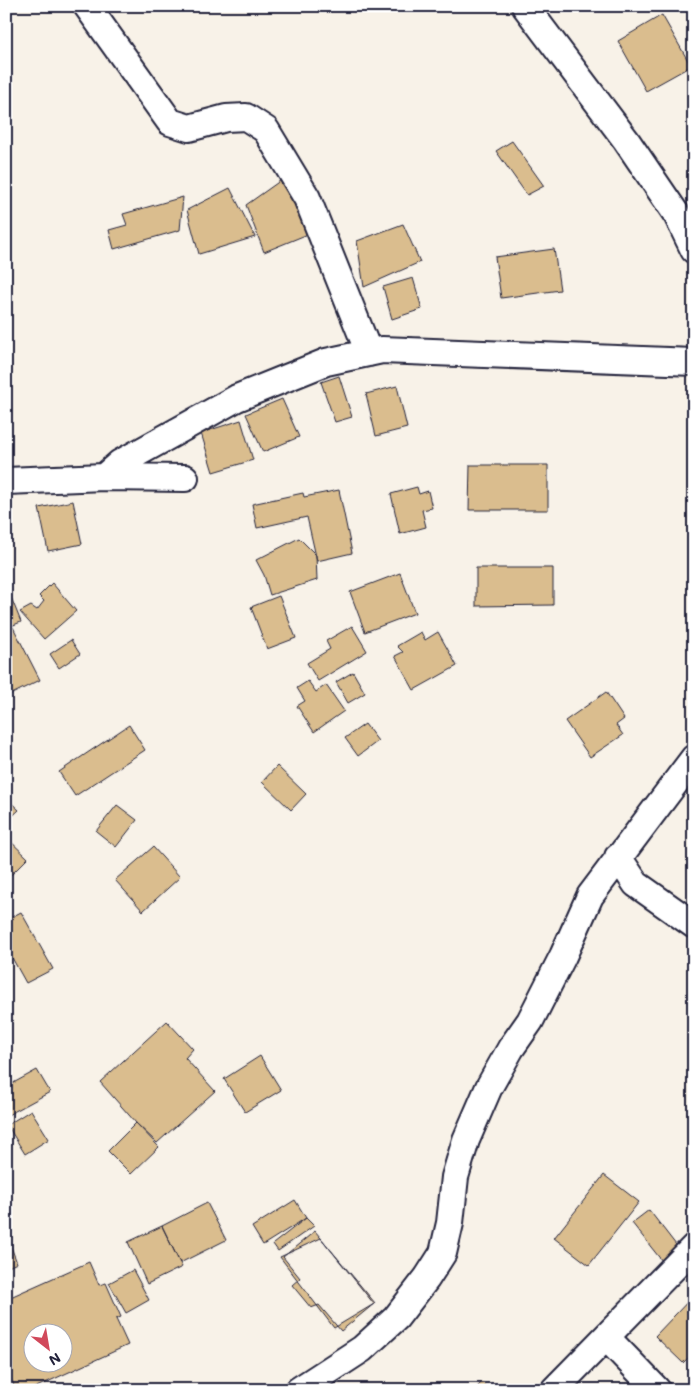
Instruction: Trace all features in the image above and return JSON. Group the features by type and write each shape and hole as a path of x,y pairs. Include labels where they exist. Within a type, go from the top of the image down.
{"street":[{"path":"87,6 170,122 189,128 226,118 246,117 266,130 307,198 369,353"},
{"path":"525,6 626,140 677,215 694,250"},
{"path":"104,477 120,463 237,398 326,362 382,350 694,362"},
{"path":"6,481 104,477 185,478"},
{"path":"299,1390 362,1349 396,1318 427,1278 443,1253 450,1223 455,1177 466,1140 489,1087 511,1048 530,1021 563,956 590,896 694,758"},
{"path":"618,857 636,884 679,913 694,926"},
{"path":"554,1390 694,1248"},
{"path":"606,1337 657,1390"}],"building":[{"path":"662,15 691,66 646,91 618,41"},
{"path":"512,141 544,186 527,195 496,151"},
{"path":"284,178 308,234 264,252 246,205"},
{"path":"230,188 255,237 199,254 187,210"},
{"path":"183,197 180,230 114,249 109,230 127,225 123,214"},
{"path":"403,224 420,262 364,287 357,241"},
{"path":"554,249 560,290 501,298 495,257"},
{"path":"413,278 422,309 392,319 383,287"},
{"path":"339,376 352,417 335,422 321,382"},
{"path":"397,386 407,428 376,436 366,394"},
{"path":"282,399 299,437 263,452 246,414"},
{"path":"241,420 253,460 213,472 201,433"},
{"path":"470,465 548,465 548,510 469,510"},
{"path":"417,487 419,494 428,491 432,508 422,510 426,527 400,534 391,494"},
{"path":"339,490 352,553 317,561 307,517 257,528 252,504 303,493 304,497"},
{"path":"73,501 82,544 48,551 39,508"},
{"path":"299,538 316,555 317,580 270,595 264,575 256,560"},
{"path":"476,568 553,568 553,605 476,606"},
{"path":"400,573 415,613 365,632 350,592"},
{"path":"52,583 76,611 44,639 20,612 31,606 37,610 44,601 39,596"},
{"path":"6,585 21,622 6,628"},
{"path":"279,596 296,638 267,649 251,607"},
{"path":"352,626 367,651 318,681 307,663 330,649 326,641"},
{"path":"13,627 40,680 6,697 6,630"},
{"path":"421,632 425,640 438,632 457,666 414,690 395,656 403,652 397,646"},
{"path":"71,640 80,654 59,668 50,654"},
{"path":"353,672 365,693 348,703 336,682"},
{"path":"308,681 316,692 326,685 344,711 314,732 297,706 305,701 297,688"},
{"path":"606,692 624,719 616,725 623,735 590,757 565,721"},
{"path":"365,724 378,741 358,756 345,738"},
{"path":"129,725 145,750 75,796 59,772"},
{"path":"277,766 306,794 291,810 262,782"},
{"path":"6,798 19,810 6,822"},
{"path":"117,805 137,820 116,847 96,831"},
{"path":"6,837 28,858 6,880"},
{"path":"153,847 180,877 143,911 115,880"},
{"path":"21,912 53,969 26,983 6,947 6,932 10,930 6,920"},
{"path":"167,1021 193,1049 185,1058 215,1091 157,1143 136,1123 100,1082"},
{"path":"260,1056 281,1090 245,1112 224,1079"},
{"path":"37,1070 50,1092 6,1116 6,1087"},
{"path":"31,1110 49,1139 25,1154 7,1125"},
{"path":"136,1123 159,1147 131,1174 108,1151"},
{"path":"604,1175 639,1202 589,1265 554,1238"},
{"path":"295,1200 306,1218 263,1245 252,1227"},
{"path":"207,1203 226,1240 180,1263 162,1226"},
{"path":"649,1210 683,1254 666,1266 632,1223"},
{"path":"306,1218 314,1226 278,1251 273,1244"},
{"path":"162,1226 182,1267 147,1284 128,1242"},
{"path":"315,1231 375,1303 341,1331 319,1305 311,1308 292,1285 300,1278 283,1257"},
{"path":"6,1233 17,1263 6,1268"},
{"path":"321,1238 374,1304 334,1328 280,1257"},
{"path":"89,1262 99,1285 106,1283 121,1317 116,1319 128,1345 72,1371 72,1324 22,1324 22,1374 65,1374 30,1390 16,1390 6,1368 6,1299"},
{"path":"133,1270 149,1300 126,1313 109,1283"},
{"path":"694,1295 694,1352 683,1363 655,1336"},
{"path":"482,1382 490,1390 474,1390"}]}
